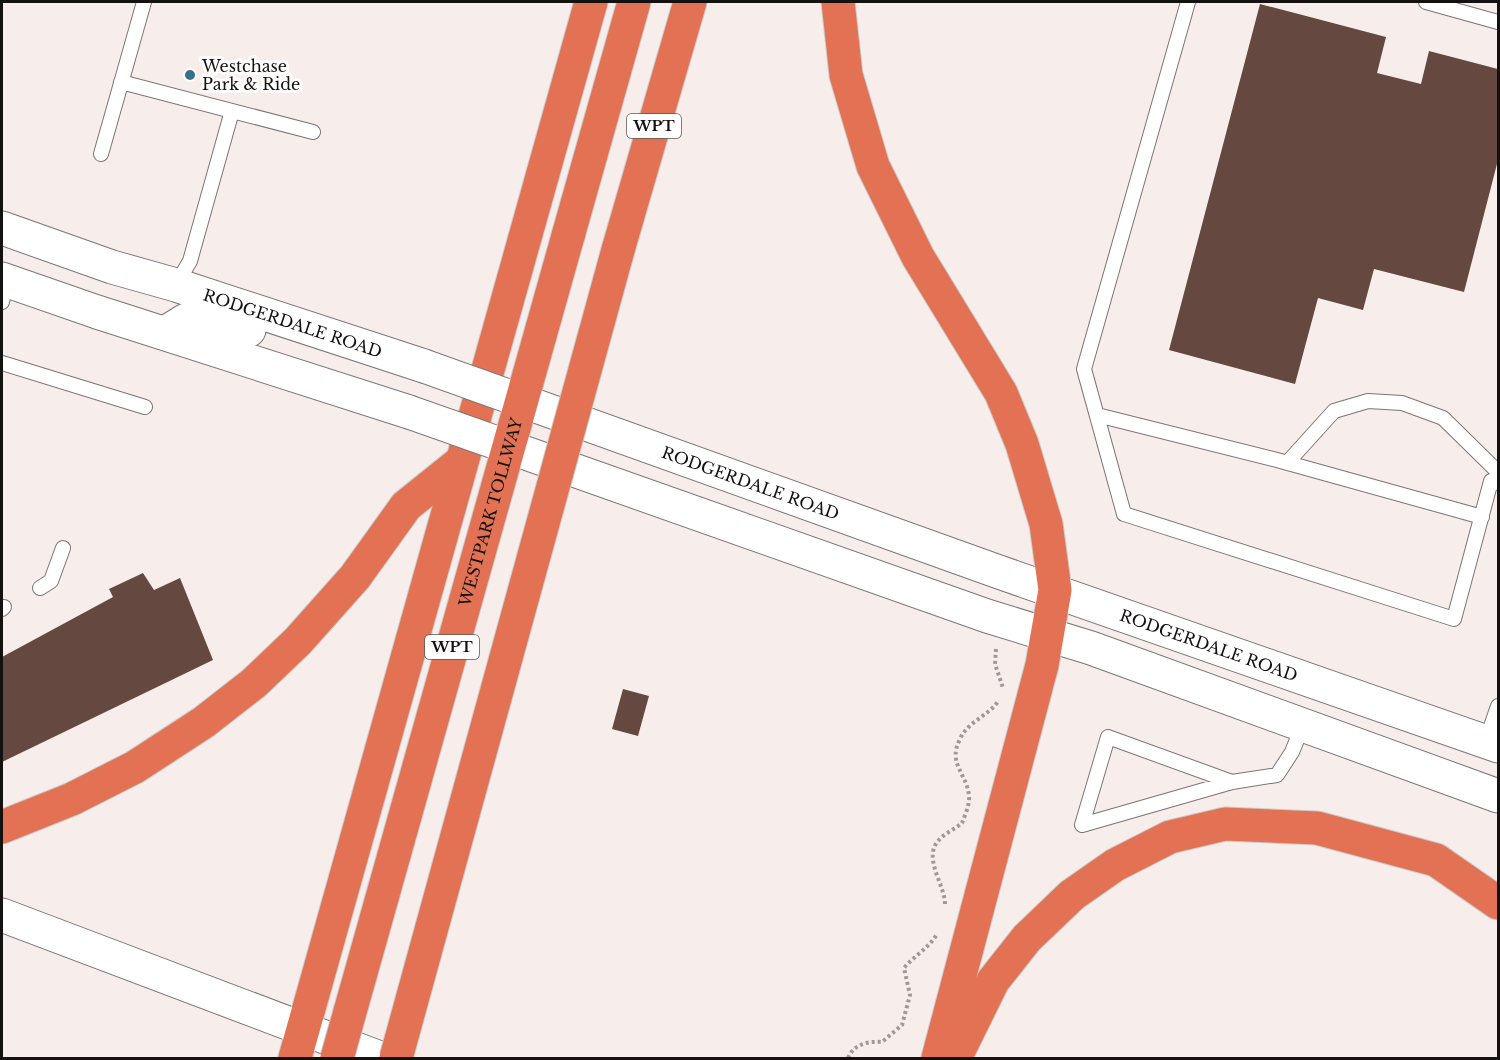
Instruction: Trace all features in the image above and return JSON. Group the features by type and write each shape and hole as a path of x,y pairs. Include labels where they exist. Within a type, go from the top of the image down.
{"highway":[{"path":"299,1044 591,2"},
{"name":"WESTPARK TOLLWAY","path":"337,1059 634,2"},
{"name":"WPT","path":"396,1059 618,250 690,2"},
{"path":"838,2 846,75 873,166 918,257 1001,393 1022,444 1046,524 1055,590 1049,634 938,1059"},
{"path":"2,827 72,799 135,767 204,722 254,683 298,641 355,577 406,506 462,461"},
{"path":"943,1059 960,1048 993,981 1027,938 1072,895 1115,865 1170,837 1225,824 1317,828 1436,860 1498,903"}],"street":[{"name":"RODGERDALE ROAD","path":"2,228 112,267 176,285 424,366 999,572 1492,743"},
{"path":"3,287 97,312 409,412 987,616 1049,634 1498,796"},
{"path":"165,333 186,320 214,319 285,341 360,345"},
{"path":"1468,784 1492,743"},
{"path":"2,915 299,1044 380,1059"}],"lane":[{"path":"101,154 144,2"},
{"path":"1188,2 1084,369 1124,514 1454,619 1496,472 1443,418 1402,403 1368,401 1334,411 1287,463"},
{"path":"1426,2 1498,22"},
{"path":"121,82 313,132"},
{"path":"176,285 190,261 232,111"},
{"path":"2,367 145,407"},
{"path":"1097,415 1287,463 1482,517"},
{"path":"40,588 51,581 63,548"},
{"path":"1492,743 1498,706"},
{"path":"1232,782 1108,737 1082,825 1232,782 1277,775 1292,752 1303,725"}],"path":[{"path":"944,908 945,901 932,855 934,846 940,838 962,823 969,796 954,759 960,737 968,728 994,709 1002,696 1003,686 994,664 997,646"},
{"path":"848,1059 857,1047 868,1041 882,1042 902,1025 910,995 904,968 932,942 939,930"}],"building":[{"path":"1260,4 1386,37 1377,73 1421,84 1429,51 1498,69 1498,160 1464,292 1374,269 1363,310 1318,298 1295,384 1169,350"},
{"path":"143,573 154,590 180,578 213,660 2,762 2,657 113,597 109,589"},
{"path":"623,689 649,696 638,736 612,729"}],"place":[{"name":"Westchase Park & Ride","path":"190,75"}]}
